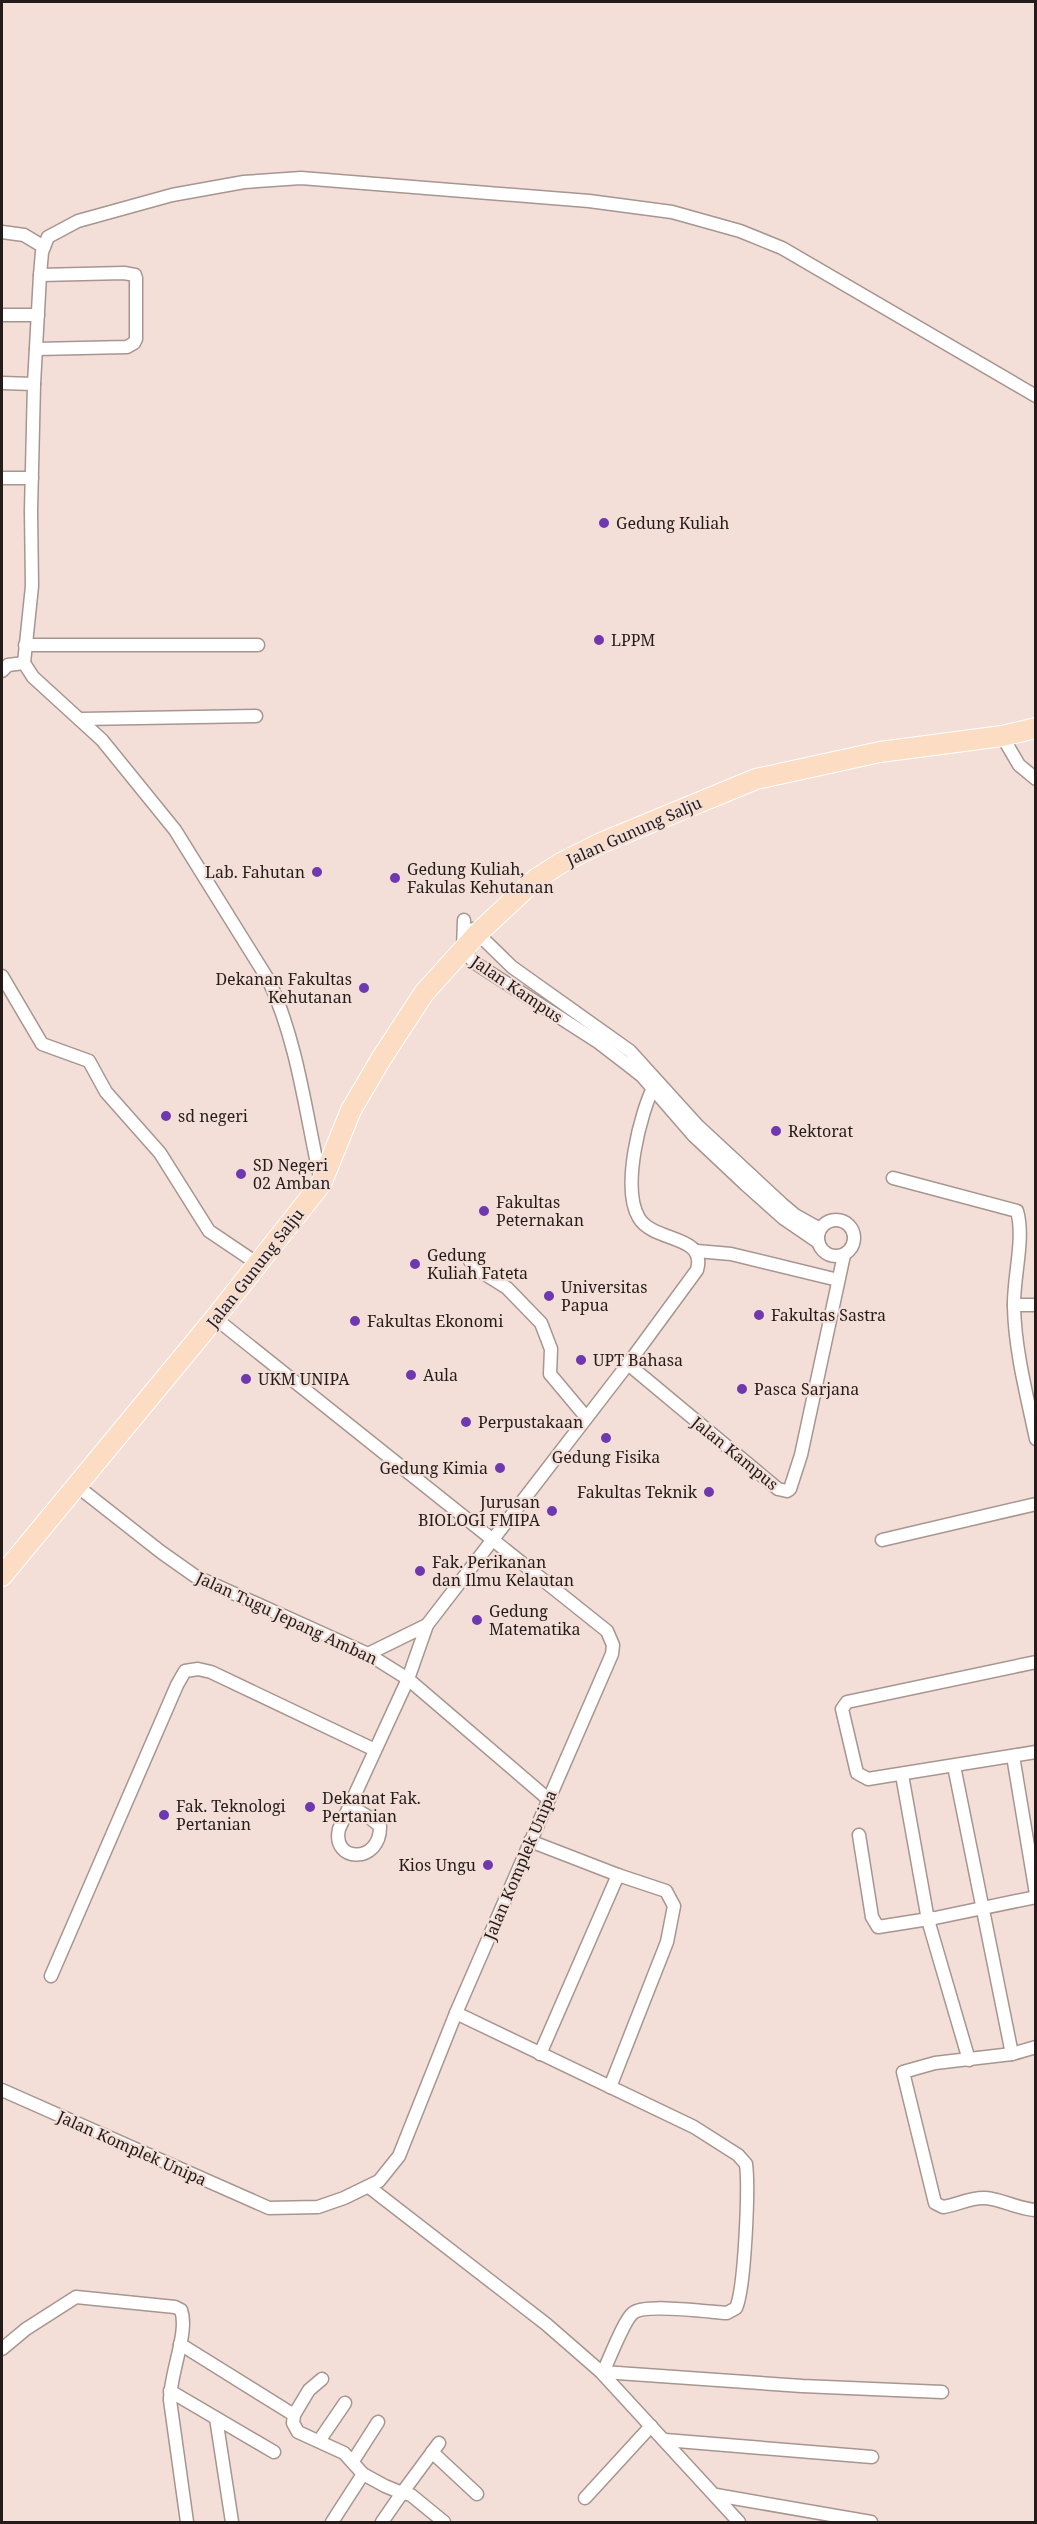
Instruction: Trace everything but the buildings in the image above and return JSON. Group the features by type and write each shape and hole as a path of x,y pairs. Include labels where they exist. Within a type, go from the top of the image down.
{"main road":[{"name":"Jalan Gunung Salju","path":"2,1576 215,1318 321,1184 351,1110 424,993 477,933 536,879 561,862 659,818 756,779 880,752 1002,736 1035,728"}],"street":[{"path":"321,1184 289,1032 281,1006 269,981 175,830 102,740 33,677 24,663 32,586 34,384 40,275 44,246 48,237 78,221 172,195 244,182 301,178 589,201 672,212 740,231 782,248 1035,396"},
{"path":"2,232 24,235 44,246"},
{"path":"36,349 127,347 136,339 135,275 124,273 40,275"},
{"path":"2,315 38,315"},
{"path":"2,383 34,384"},
{"path":"2,478 32,478"},
{"path":"25,645 258,645"},
{"path":"4,665 24,663"},
{"path":"81,719 256,716"},
{"path":"1002,736 1019,765 1035,779"},
{"name":"Jalan Kampus","path":"477,933 512,967 630,1051 645,1065 654,1085"},
{"name":"Jalan Kampus","path":"463,950 487,972 605,1048 654,1085 712,1146 770,1200 783,1218 818,1242 828,1254 844,1255"},
{"path":"2,976 42,1044 89,1061 106,1092 160,1153 209,1231 258,1264"},
{"path":"654,1085 635,1141 633,1171 636,1212 640,1220 648,1228 697,1251 731,1254 838,1280"},
{"path":"644,1116 670,1103"},
{"path":"893,1178 1017,1211 1019,1228 1014,1305 1016,1335 1033,1417 1035,1439"},
{"name":"Jalan Kampus","path":"628,1364 778,1489 787,1491 793,1482 801,1455 844,1255 851,1249 854,1240 850,1226 843,1221 834,1220 826,1223 820,1229 770,1200"},
{"path":"818,1242 820,1229"},
{"path":"350,1806 408,1679 426,1625 494,1540 697,1270 700,1257 697,1251"},
{"path":"470,1261 483,1273 507,1288 541,1323 551,1349 549,1374 586,1417"},
{"path":"1014,1305 1035,1305"},
{"name":"Jalan Komplek Unipa","path":"2,2090 268,2208 318,2207 379,2181 399,2156 456,2013 612,1654 613,1645 607,1631 215,1318"},
{"name":"Jalan Tugu Jepang Amban","path":"78,1486 195,1576 368,1654 408,1679 548,1799"},
{"path":"882,1540 1035,1504"},
{"path":"368,1654 426,1625"},
{"path":"1035,1662 847,1702 843,1705 843,1716 857,1773 868,1779 1035,1752"},
{"path":"51,1976 185,1671 198,1669 211,1672 375,1750"},
{"path":"859,1835 874,1924 878,1927 982,1909 1035,1895 1013,1756"},
{"path":"954,1766 1012,2054"},
{"path":"902,1775 928,1920 969,2060"},
{"path":"530,1841 666,1891 674,1906 667,1942 610,2087"},
{"path":"540,2054 618,1875"},
{"path":"456,2013 694,2127 742,2158 747,2170 741,2293 736,2308 727,2313 652,2309 638,2311 628,2319 602,2372"},
{"path":"1035,2047 1012,2054 935,2063 903,2072 935,2203 943,2207 987,2198 1023,2210 1035,2210"},
{"path":"369,2187 546,2324 602,2372 739,2523"},
{"path":"2,2349 26,2329 82,2296 175,2307 181,2310 183,2332 170,2391 187,2523"},
{"path":"180,2344 294,2415"},
{"path":"602,2372 802,2386 942,2392"},
{"path":"322,2379 309,2390 294,2415 293,2423 298,2432 344,2453 363,2474 385,2486 411,2495 444,2523"},
{"path":"170,2391 273,2452"},
{"path":"319,2441 345,2403"},
{"path":"216,2418 232,2523"},
{"path":"353,2461 378,2422"},
{"path":"585,2498 651,2426"},
{"path":"665,2440 872,2457"},
{"path":"382,2523 436,2447 477,2494"},
{"path":"332,2523 363,2474"},
{"path":"716,2495 871,2523"}],"place":[{"name":"Gedung Kuliah","path":"604,523"},
{"name":"LPPM","path":"599,640"},
{"name":"Lab. Fahutan","path":"317,872"},
{"name":"Gedung Kuliah, Fakulas Kehutanan","path":"395,878"},
{"name":"Dekanan Fakultas Kehutanan","path":"364,988"},
{"name":"sd negeri","path":"166,1116"},
{"name":"Rektorat","path":"776,1131"},
{"name":"SD Negeri 02 Amban","path":"241,1174"},
{"name":"Fakultas Peternakan","path":"484,1211"},
{"name":"Gedung Kuliah Fateta","path":"415,1264"},
{"name":"Universitas Papua","path":"549,1296"},
{"name":"Fakultas Sastra","path":"759,1315"},
{"name":"Fakultas Ekonomi","path":"355,1321"},
{"name":"UPT Bahasa","path":"581,1360"},
{"name":"Aula","path":"411,1375"},
{"name":"UKM UNIPA","path":"246,1379"},
{"name":"Pasca Sarjana","path":"742,1389"},
{"name":"Perpustakaan","path":"466,1422"},
{"name":"Gedung Fisika","path":"606,1438"},
{"name":"Gedung Kimia","path":"500,1468"},
{"name":"Fakultas Teknik","path":"709,1492"},
{"name":"Jurusan BIOLOGI FMIPA","path":"552,1511"},
{"name":"Fak. Perikanan dan Ilmu Kelautan","path":"420,1571"},
{"name":"Gedung Matematika","path":"477,1620"},
{"name":"Dekanat Fak. Pertanian","path":"310,1807"},
{"name":"Fak. Teknologi Pertanian","path":"164,1815"},
{"name":"Kios Ungu","path":"488,1865"}]}
